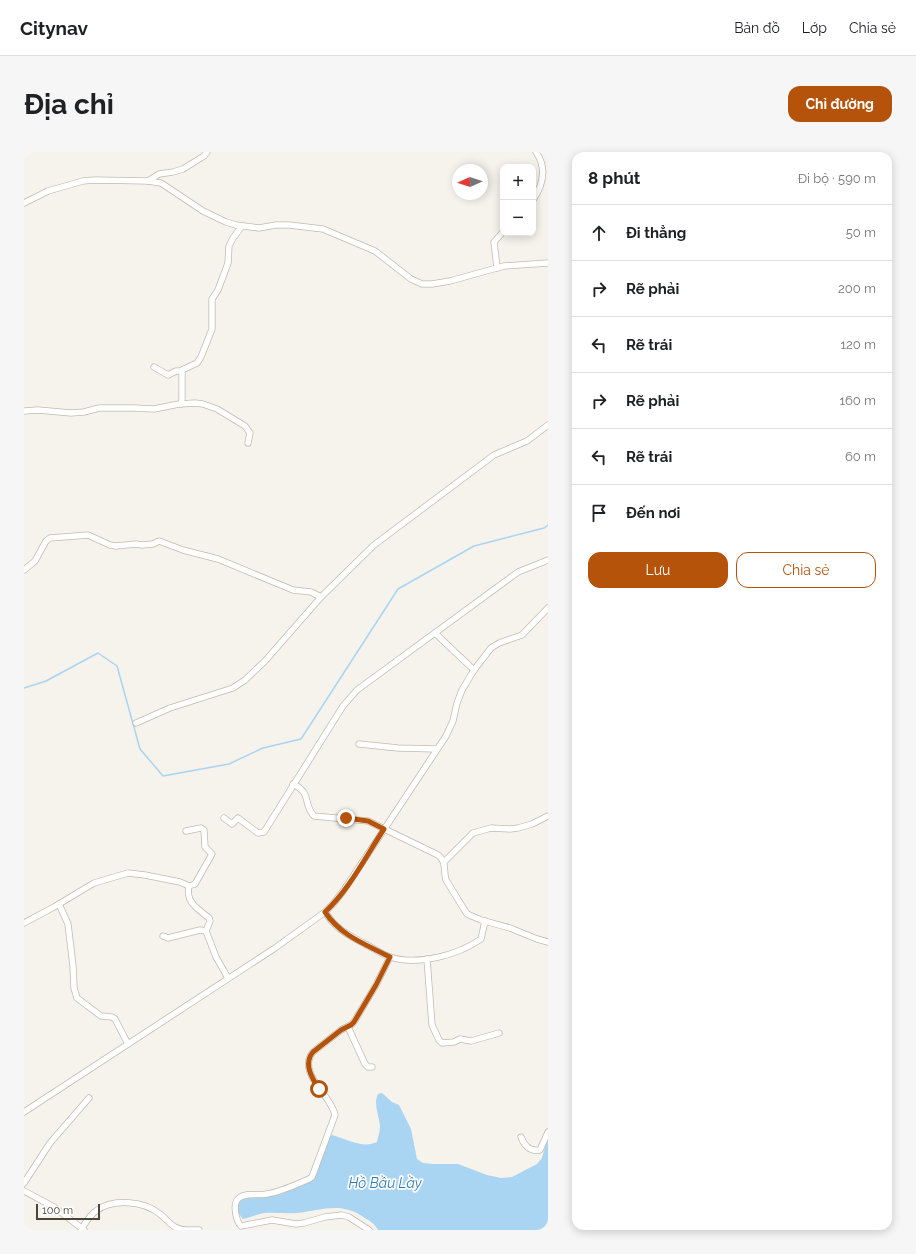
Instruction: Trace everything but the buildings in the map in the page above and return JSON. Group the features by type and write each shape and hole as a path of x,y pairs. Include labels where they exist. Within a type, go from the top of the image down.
{"street":[{"path":"148,180 159,174 183,169 204,156 207,152"},
{"path":"536,152 542,165 542,175 536,195"},
{"path":"24,203 48,191 83,181 148,180 161,183 203,211 226,222 259,228 276,225 289,225 323,229 375,251 406,275 422,284 450,281 504,266 548,263"},
{"path":"154,367 168,375 176,371 182,371 184,368 197,363 200,360 212,329 212,299 221,282 228,263 230,246 233,238 242,226"},
{"path":"497,268 494,242 500,235"},
{"path":"181,404 182,371"},
{"path":"24,411 38,410 71,413 84,412 99,408 154,409 195,403 209,406 245,426 250,433 248,443"},
{"path":"136,723 202,696 233,688 245,680 265,661 321,597 374,545 494,455 527,441 548,425"},
{"path":"24,570 35,561 46,541 50,538 88,536 116,546 136,544 148,545 159,541 182,550 218,559 293,590 311,592 321,597"},
{"path":"224,818 232,824 238,818 258,833 264,832 343,706 351,697 367,682 518,572 548,560"},
{"path":"24,1112 275,948 325,912 344,890 448,734 459,696 474,670 494,646 522,634 548,608"},
{"path":"435,633 474,670"},
{"path":"359,744 398,748 437,749"},
{"path":"293,784 300,787 304,792 309,808 314,816 368,821 438,855 444,862 444,875 446,880 467,914 510,928 537,940 548,942"},
{"path":"444,862 472,833 494,828 518,828 532,824 548,816"},
{"path":"24,923 60,904 94,883 128,873 180,882 188,886 195,884 212,854 205,847 204,830 201,828 186,831"},
{"path":"188,886 188,898 210,920 206,931 216,957 228,978"},
{"path":"60,904 68,924 74,988 77,998 101,1016 112,1017 128,1044"},
{"path":"325,912 334,924 345,934 390,957 403,959 427,959 448,954 478,941 483,935 485,921"},
{"path":"163,936 168,938 200,930 206,931"},
{"path":"369,1230 349,1217 342,1215 325,1217 296,1224 272,1220 242,1226 239,1224 235,1208 236,1201 243,1195 262,1195 274,1193 309,1179 313,1175 335,1116 333,1108 317,1085 309,1069 308,1060 313,1052 341,1030 348,1027 356,1018 376,985 390,957"},
{"path":"427,959 432,1024 439,1040 442,1043 454,1042 460,1039 471,1041 499,1033"},
{"path":"348,1027 365,1064 368,1067 372,1067"},
{"path":"24,1183 50,1143 89,1098"},
{"path":"521,1137 525,1146 538,1151 540,1150 548,1132"},
{"path":"24,1191 54,1207 83,1229 94,1213 98,1210 114,1204 127,1203 138,1204 156,1212 173,1227 187,1230 199,1230"}],"water":[{"name":"Hồ Bầu Lầy","path":"382,1093 392,1102 399,1105 411,1129 417,1159 423,1163 458,1164 487,1175 501,1178 512,1177 537,1164 542,1158 548,1136 548,1230 378,1230 372,1223 356,1213 340,1208 297,1213 264,1213 243,1219 239,1214 237,1204 243,1198 270,1196 310,1180 328,1139 332,1135 360,1144 372,1144 377,1142 380,1126 376,1102 378,1094"}],"waterway":[{"path":"24,688 46,681 98,653 117,666 140,749 163,776 229,764 263,748 301,739 398,589 474,546 544,528 548,525"}],"route":[{"path":"319,1089 308,1066 309,1057 313,1052 341,1030 354,1022 376,985 390,957 345,934 334,924 325,912 344,890 384,829 368,821 346,818"}]}
